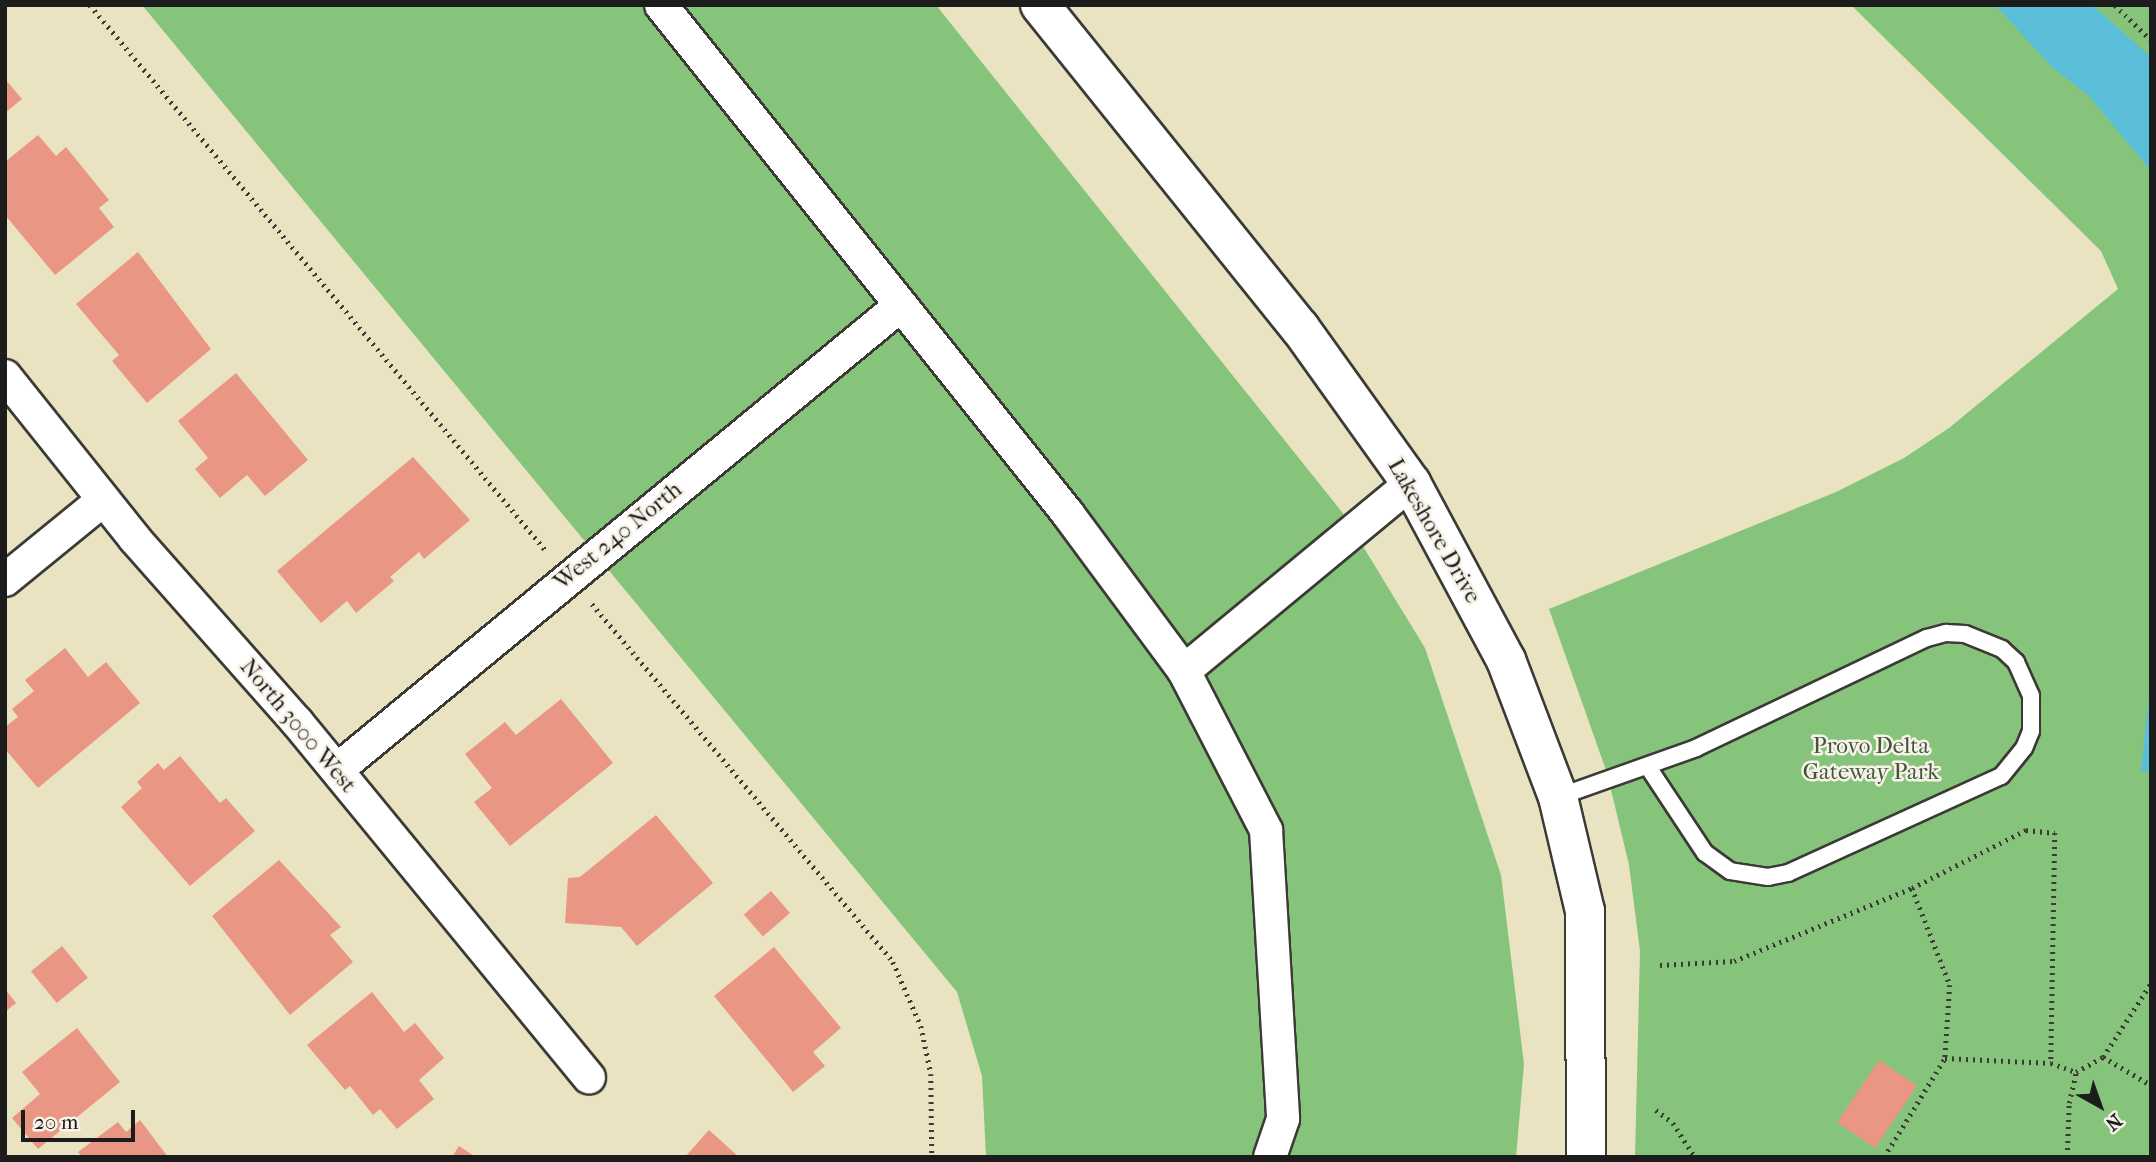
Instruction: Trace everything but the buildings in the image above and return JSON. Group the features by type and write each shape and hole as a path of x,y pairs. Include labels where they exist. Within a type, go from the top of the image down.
{"street":[{"path":"661,5 1068,514 1184,671 1266,830 1283,1119 1270,1157"},
{"name":"Lakeshore Drive","path":"1040,5 1300,328 1411,483 1506,660 1558,797 1585,911 1586,1157"},
{"name":"West 240 North","path":"337,770 901,305"},
{"name":"North 3000 West","path":"5,376 103,500 337,770 589,1078"},
{"path":"1184,671 1411,483"},
{"path":"5,580 103,500"}],"lane":[{"path":"1558,797 1648,767 1927,638 1946,633 1975,636 2002,649 2016,662 2031,696 2031,731 2024,748 2001,776 1788,873 1768,877 1730,871 1704,853 1648,767"}],"path":[{"path":"2115,5 2151,40"},
{"path":"1660,965 1734,961 1912,888 2026,830 2055,833 2051,1063"},
{"path":"1884,1157 1945,1058 1950,985 1912,888"},
{"path":"2067,1157 2069,1103 2076,1072 2103,1057 2151,983"},
{"path":"2103,1057 2151,1085"},
{"path":"1945,1058 2051,1063 2076,1072"},
{"path":"1656,1110 1673,1123 1695,1157"}],"green space":[{"path":"142,5 936,5 1342,512 1425,648 1501,875 1524,1064 1516,1157 986,1157 982,1076 957,992"},
{"name":"Provo Delta Gateway Park","path":"1851,5 2151,5 2151,1157 1635,1157 1640,951 1629,865 1607,773 1549,609 1836,492 1904,458 1949,428 2118,289 2101,251"}],"water":[{"path":"1995,5 2092,5 2151,57 2151,171 2089,96 2052,67"},
{"path":"2151,676 2151,771 2141,772 2141,771"}]}
